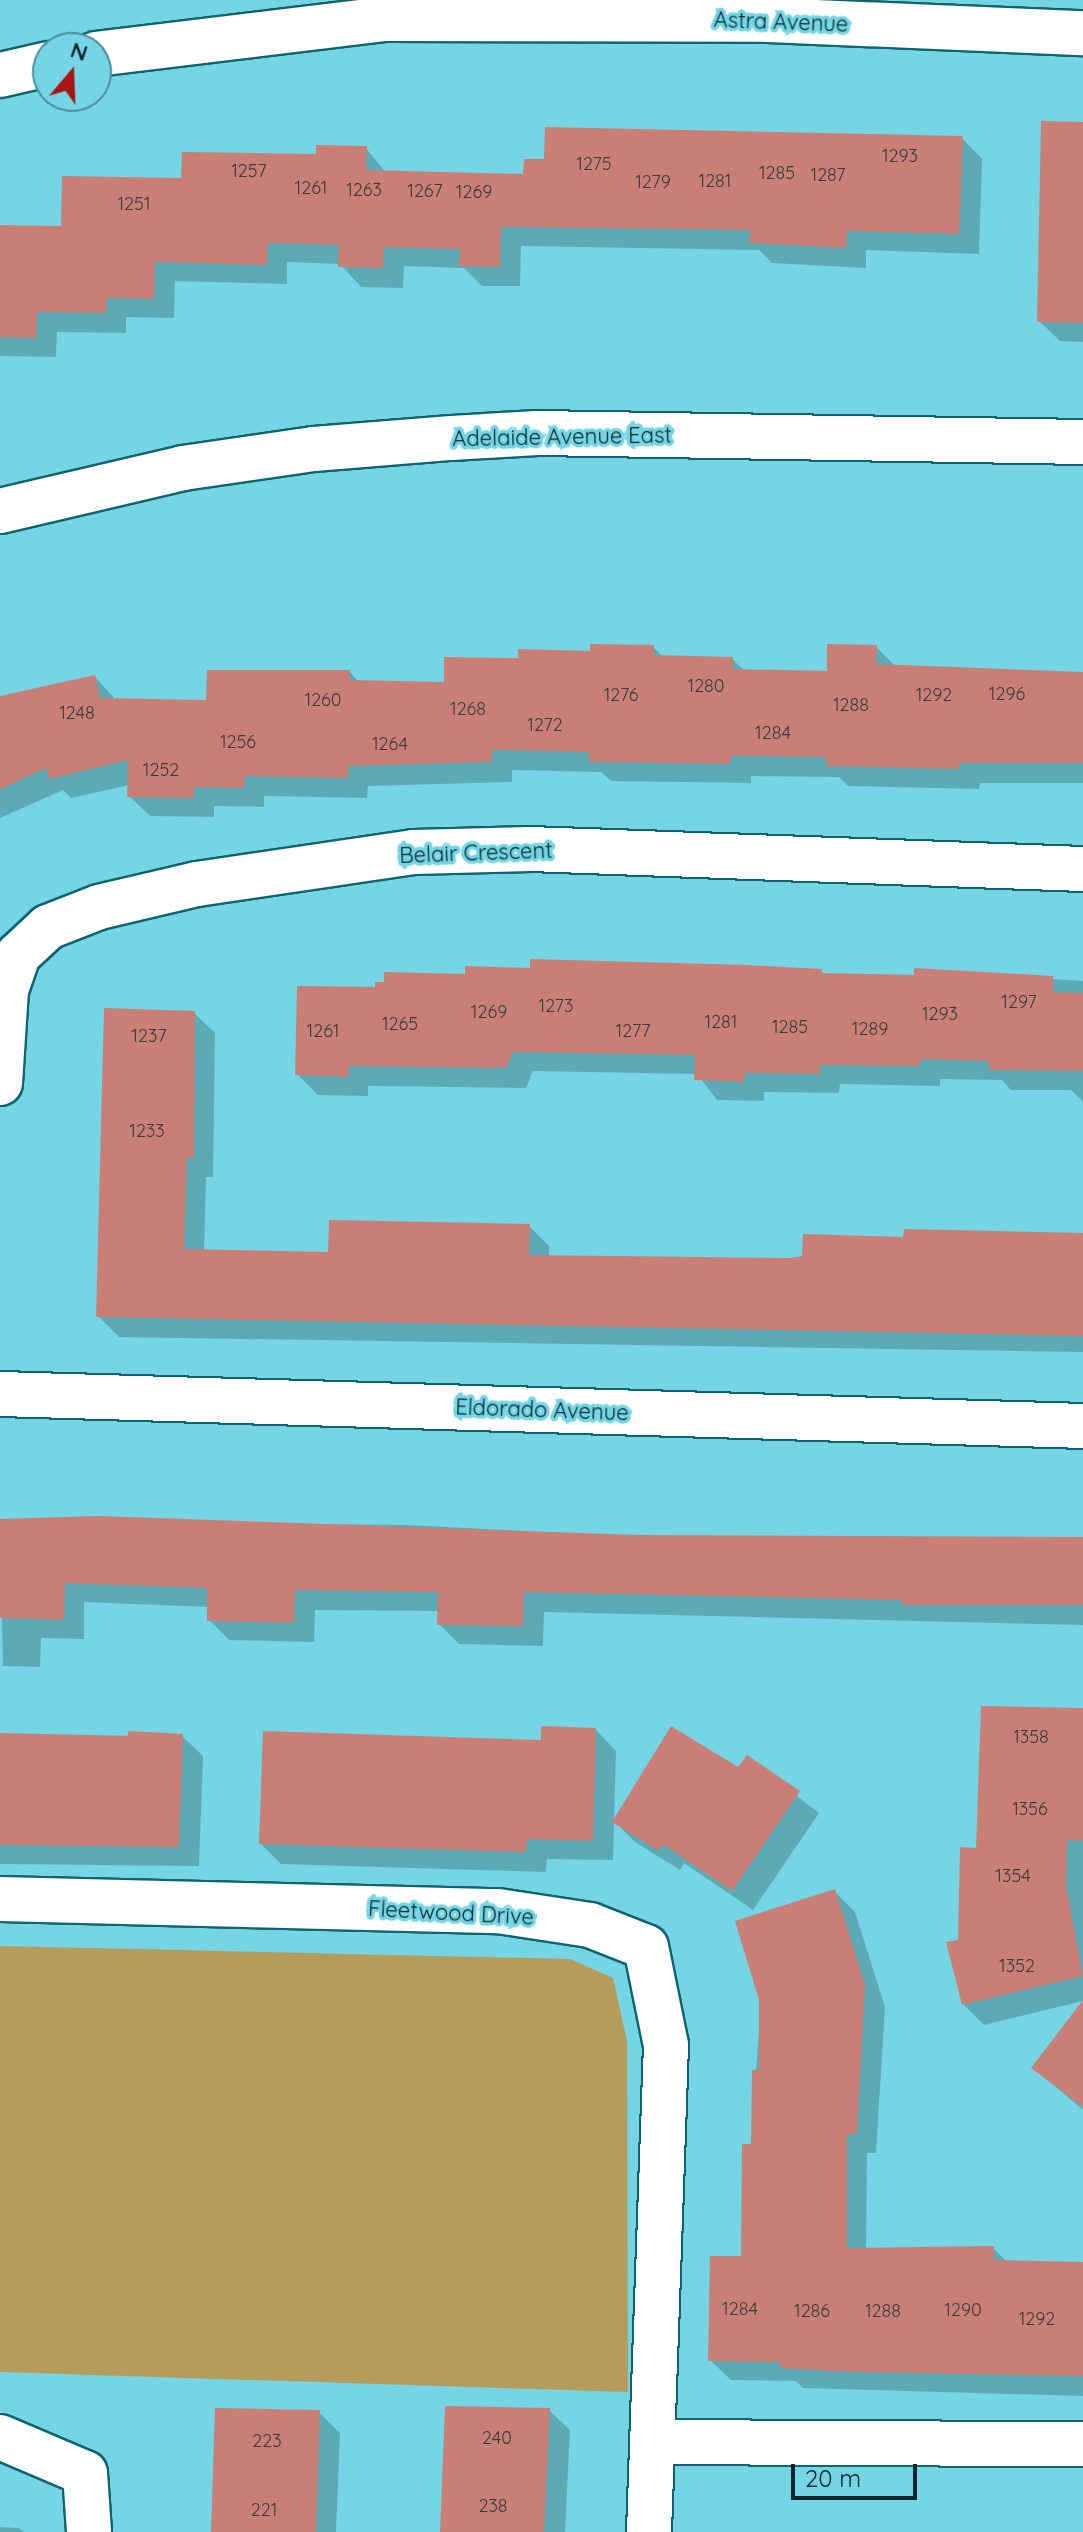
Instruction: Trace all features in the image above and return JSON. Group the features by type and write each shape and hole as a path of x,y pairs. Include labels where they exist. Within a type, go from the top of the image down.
{"street":[{"name":"Astra Avenue","path":"112,52 384,19 628,10 1083,33"},
{"path":"0,75 32,68"},
{"name":"Adelaide Avenue East","path":"0,511 183,468 314,449 466,437 537,433 1083,442"},
{"name":"Belair Crescent","path":"0,1083 6,990 18,955 48,927 99,907 197,884 414,852 530,849 1083,869"},
{"name":"Eldorado Avenue","path":"0,1394 1083,1426"},
{"name":"Fleetwood Drive","path":"0,1899 498,1911 590,1925 646,1947 666,2045 649,2532"},
{"path":"0,2437 85,2473 89,2532"},
{"path":"653,2442 1083,2444"}],"shaded area":[{"path":"0,1946 570,1959 613,1978 627,2041 628,2392 0,2372"}],"building":[{"path":"1041,121 1083,122 1083,323 1037,322"},
{"path":"545,127 963,136 959,234 847,231 846,248 749,243 750,230 501,227 500,267 459,266 460,249 384,247 383,268 338,267 339,245 268,243 267,265 155,262 154,299 107,298 106,313 37,312 36,338 0,337 0,225 61,226 62,176 181,178 182,152 316,154 316,145 367,146 366,170 523,174 524,159 544,159"},
{"path":"590,644 654,645 654,655 733,657 733,669 827,671 827,644 877,645 876,664 1083,672 1083,763 960,763 960,769 826,766 826,757 731,756 731,764 589,762 589,752 492,750 492,762 348,766 348,778 245,776 244,788 194,787 194,798 127,797 128,760 49,779 46,768 0,789 0,696 95,675 100,698 206,700 207,670 350,670 350,680 444,682 444,657 518,658 518,649 590,651"},
{"path":"530,959 747,965 822,969 822,973 914,975 914,968 1053,976 1053,992 1083,993 1083,1071 989,1070 989,1061 921,1059 920,1066 820,1065 820,1074 745,1073 744,1082 694,1080 695,1055 513,1052 506,1068 349,1066 348,1077 295,1075 297,986 375,987 375,982 384,982 384,972 465,974 465,966 530,968"},
{"path":"104,1008 195,1011 194,1158 187,1157 184,1249 328,1252 329,1220 530,1224 529,1255 791,1258 802,1256 803,1234 903,1237 904,1229 1083,1233 1083,1336 96,1317"},
{"path":"98,1516 637,1535 1083,1537 1083,1605 902,1605 902,1600 524,1592 523,1626 437,1625 438,1592 295,1590 294,1623 207,1621 207,1588 65,1583 64,1620 0,1618 0,1519"},
{"path":"981,1706 1083,1708 1083,1841 1067,1840 1066,1886 1083,1976 962,2005 946,1942 958,1940 960,1847 976,1848"},
{"path":"541,1726 596,1728 593,1841 527,1839 526,1852 259,1844 263,1731 541,1740"},
{"path":"671,1726 738,1767 747,1755 800,1791 732,1891 663,1844 659,1851 612,1822"},
{"path":"128,1731 183,1734 179,1847 0,1845 0,1733 128,1736"},
{"path":"835,1889 865,1985 857,2134 847,2134 847,2248 994,2246 994,2260 1083,2262 1083,2376 851,2372 780,2368 780,2362 708,2361 710,2256 741,2256 742,2144 751,2144 752,2070 759,2070 759,2000 735,1921"},
{"path":"1083,2000 1083,2107 1031,2068"},
{"path":"445,2406 550,2408 544,2532 440,2532"},
{"path":"215,2408 320,2410 316,2532 211,2532"}]}
